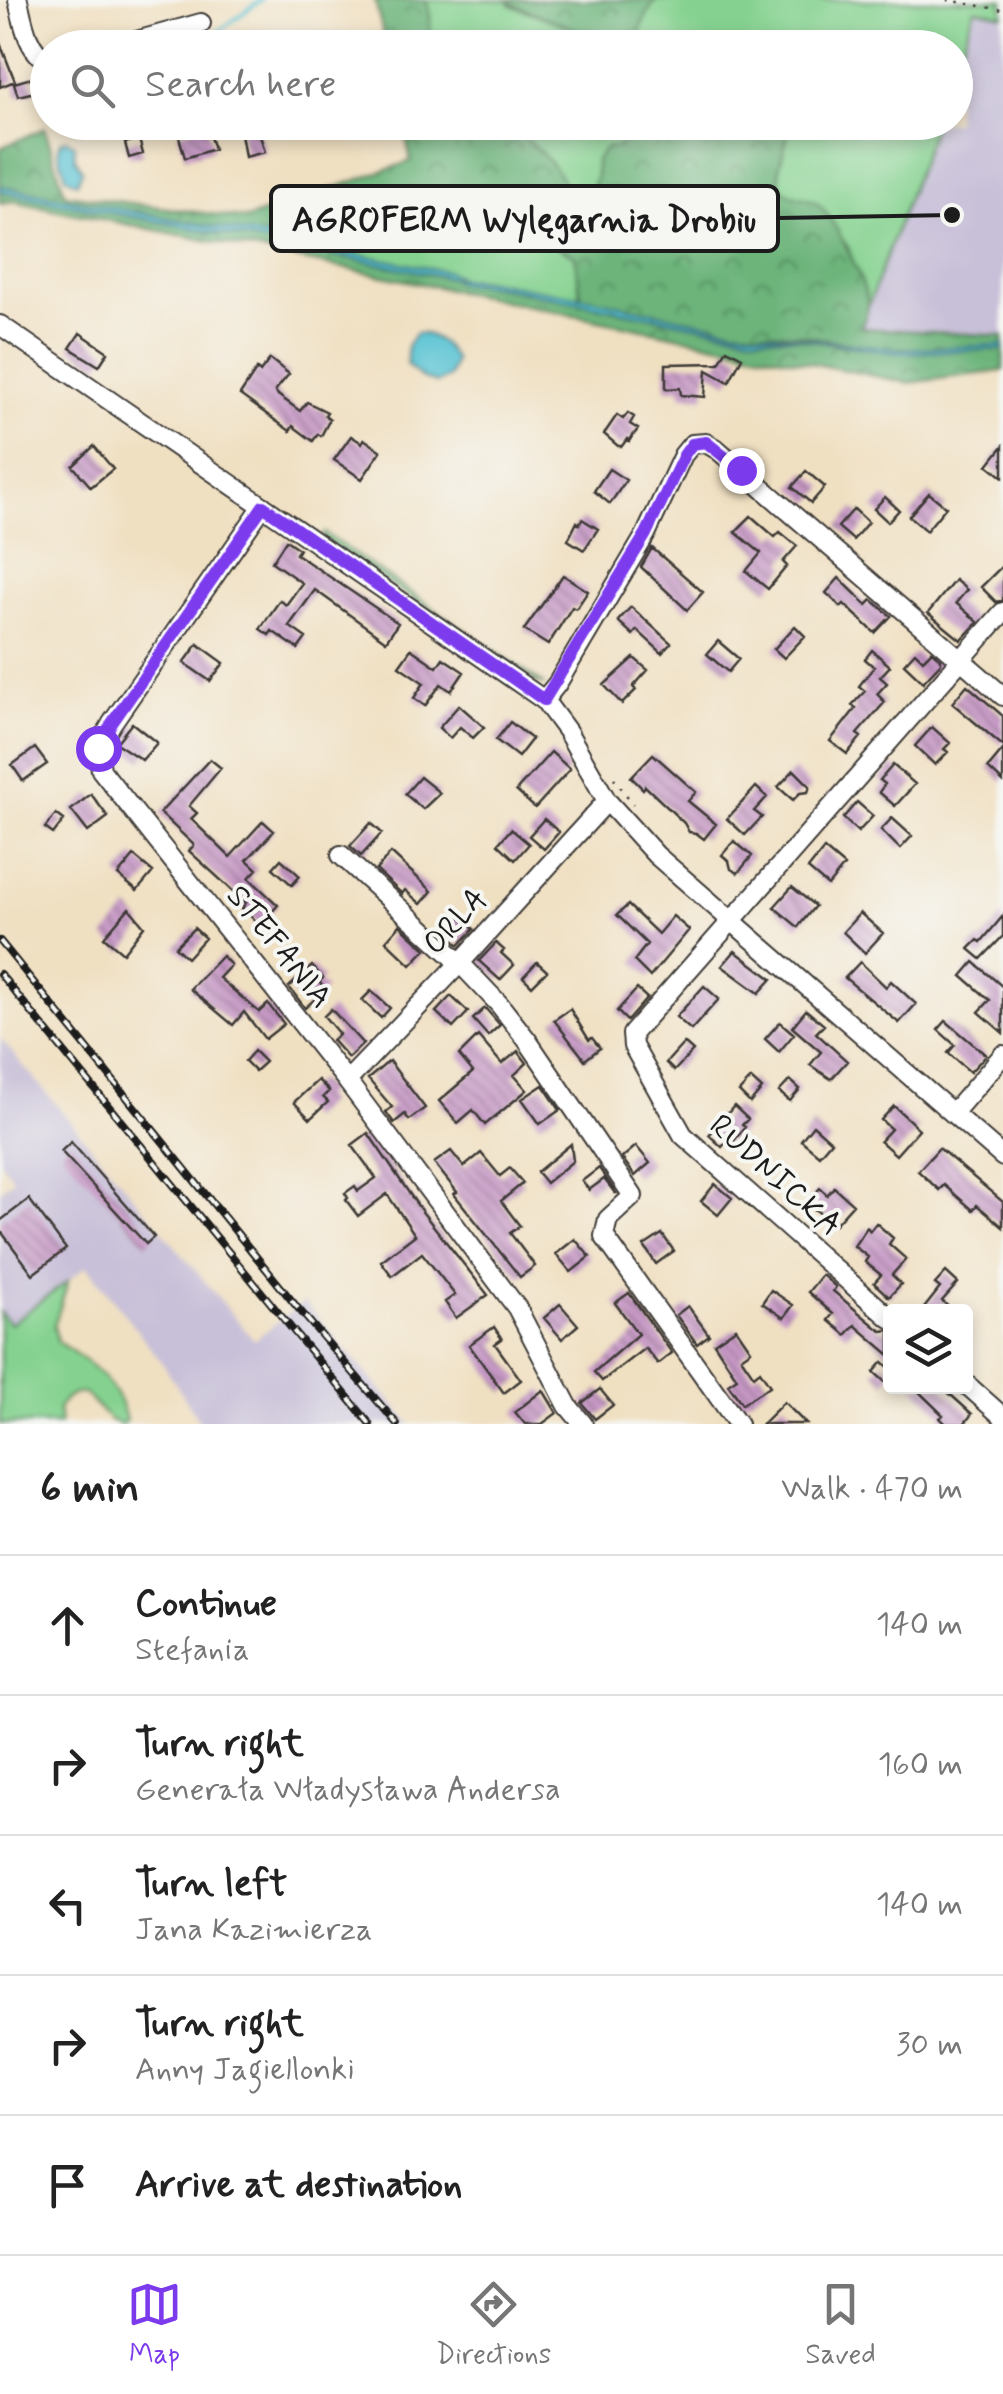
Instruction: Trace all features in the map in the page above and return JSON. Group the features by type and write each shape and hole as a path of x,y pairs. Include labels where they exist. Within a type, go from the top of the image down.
{"street":[{"path":"18,0 30,39"},
{"path":"176,30 201,23"},
{"path":"0,326 544,700 567,731 606,801 656,854 1003,1157"},
{"path":"544,700 646,534 684,455 692,444 706,442 1003,696"},
{"name":"STEFANIA","path":"263,506 112,723 97,755 104,776 347,1082 517,1308 568,1406 583,1424"},
{"name":"RUDNICKA","path":"883,1312 683,1136 632,1046 632,1034 1003,612"},
{"name":"ORLA","path":"347,1082 606,801"},
{"path":"342,855 460,963 518,1026 634,1196 608,1219 604,1236 738,1424"},
{"path":"953,1113 1003,1056"},
{"path":"973,1390 1003,1416"}],"path":[{"path":"947,0 1003,10"},
{"path":"608,771 636,808"}],"shaded area":[{"path":"976,9 1003,15 1003,336 860,329 929,140 973,140 973,30 968,30"},
{"path":"0,1038 254,1340 304,1302 411,1424 201,1424 163,1364 87,1266 10,1324 0,1312 0,1190 14,1179 0,1161"}],"green space":[{"path":"375,0 426,0 430,30 382,30"},
{"path":"426,0 508,0 511,5 575,30 430,30"},
{"path":"508,0 655,0 641,30 578,30"},
{"path":"655,0 1003,0 1003,15 975,9 968,30 641,30"},
{"path":"30,135 30,140 49,140 65,194 247,219 411,161 407,140 527,140 568,187 586,197 596,179 596,160 606,148 629,140 786,140 779,168 780,187 815,202 839,234 866,296 868,308 861,328 1003,336 1003,345 927,350 866,346 733,329 581,297 575,256 535,235 498,230 292,243 0,186 0,148"},
{"path":"525,140 629,140 606,148 596,160 596,179 587,197 567,189 544,157"},
{"path":"786,140 929,140 868,307 848,247 813,201 792,198 780,187 779,168"},
{"path":"0,191 753,336 797,338 898,353 1003,349 1003,371 908,383 13,201 0,203"},
{"path":"498,230 535,235 575,256 581,297 460,279 292,243"},
{"path":"324,533 543,684 322,538"},
{"path":"68,1281 54,1327 58,1342 110,1385 126,1421 121,1424 110,1420 84,1393 72,1395 61,1405 60,1424 0,1424 0,1312 10,1324"}],"water":[{"path":"68,140 74,144 75,158 82,170 77,183 66,177 59,155 60,142"},
{"path":"0,186 449,272 460,279 593,299 733,329 900,349 1003,345 1003,349 898,353 797,338 753,336 490,285 459,283 452,278 0,191"},
{"path":"416,333 434,338 452,355 455,360 449,377 437,383 423,379 407,365 407,346"}],"building":[{"path":"0,43 15,81 0,87"},
{"path":"30,78 30,93 18,96 14,83"},
{"path":"139,140 143,154 129,158 125,143"},
{"path":"180,140 211,140 214,149 185,158"},
{"path":"242,140 261,140 265,152 245,157"},
{"path":"80,333 108,352 99,366 70,348"},
{"path":"727,349 742,357 729,382 707,370 705,397 681,395 680,388 666,389 666,364 719,363"},
{"path":"270,359 289,374 275,391 278,395 300,411 307,402 327,412 325,415 330,419 321,436 318,434 313,441 293,426 290,431 240,395 257,369 260,372"},
{"path":"628,413 634,417 630,424 638,429 629,441 618,446 604,434 617,415 623,419"},
{"path":"351,436 362,443 364,439 381,451 362,479 334,460"},
{"path":"94,446 113,469 91,487 73,466"},
{"path":"1003,446 1003,477 988,465"},
{"path":"609,469 626,480 610,504 594,491"},
{"path":"806,471 825,487 811,503 792,487"},
{"path":"929,493 946,507 926,531 909,516"},
{"path":"885,497 899,510 888,522 874,509"},
{"path":"854,509 868,522 853,540 838,527"},
{"path":"751,516 775,537 780,532 797,546 768,589 746,571 761,553 735,532"},
{"path":"582,519 598,529 584,550 568,540"},
{"path":"286,540 299,549 296,554 398,623 386,641 315,590 289,626 306,638 298,649 272,631 269,635 260,629 280,600 286,605 302,583 272,562"},
{"path":"652,548 703,592 687,610 641,567"},
{"path":"1003,565 1003,600 996,602 981,587"},
{"path":"563,575 588,591 576,609 572,607 548,645 524,630"},
{"path":"839,578 867,605 872,600 891,616 875,633 826,593"},
{"path":"955,580 967,590 956,603 978,622 961,640 928,613"},
{"path":"631,607 671,643 662,653 637,630 633,635 618,621"},
{"path":"795,626 805,636 784,658 774,649"},
{"path":"718,641 739,659 728,672 707,654"},
{"path":"198,644 224,663 210,681 184,663"},
{"path":"411,649 437,667 443,658 464,672 451,691 441,684 425,706 414,698 424,683 399,666"},
{"path":"872,650 890,666 880,677 887,683 877,694 885,702 857,734 861,737 847,754 830,741 865,691 859,686 874,667 865,659"},
{"path":"932,651 941,663 923,682 904,664 915,652 923,660"},
{"path":"634,658 648,670 622,704 604,685"},
{"path":"967,685 1003,716 1003,746 952,703"},
{"path":"459,705 484,727 473,738 460,727 450,738 439,728"},
{"path":"510,722 532,739 518,757 496,740"},
{"path":"132,723 157,743 142,760 116,743"},
{"path":"932,727 950,743 944,749 948,752 935,765 915,746"},
{"path":"35,748 47,764 23,781 12,765"},
{"path":"1003,750 1003,782 988,768"},
{"path":"551,752 570,769 535,808 516,791"},
{"path":"653,754 696,792 688,801 716,824 704,839 689,832 645,786 643,789 631,777"},
{"path":"210,759 221,768 189,806 197,813 191,819 230,857 263,821 274,831 247,860 257,869 249,878 278,905 260,925 242,908 246,903 189,851 194,845 160,813"},
{"path":"893,765 915,784 895,806 879,792 885,784 880,780"},
{"path":"794,770 810,786 808,792 793,800 778,787"},
{"path":"420,777 440,793 423,809 405,794"},
{"path":"756,787 767,797 754,811 762,817 745,835 727,819"},
{"path":"91,794 108,817 88,832 71,810"},
{"path":"857,802 873,816 858,832 843,818"},
{"path":"56,814 64,820 53,834 45,828"},
{"path":"892,818 912,836 900,849 881,830"},
{"path":"544,819 559,832 544,849 529,836"},
{"path":"371,823 382,833 361,856 350,846"},
{"path":"511,829 529,844 515,860 498,844"},
{"path":"734,841 752,856 738,873 722,855"},
{"path":"824,849 844,866 828,886 808,869"},
{"path":"391,853 432,891 421,904 405,890 402,894 376,870"},
{"path":"134,856 153,872 137,891 118,875"},
{"path":"281,859 300,876 292,885 273,868"},
{"path":"792,887 815,906 798,927 774,907"},
{"path":"628,905 658,934 673,916 689,930 650,977 634,961 647,944 617,915"},
{"path":"129,908 144,926 123,953 104,937"},
{"path":"860,913 883,933 865,953 843,932"},
{"path":"457,914 474,929 459,945 442,930"},
{"path":"1003,916 1003,936 981,959 969,949 978,940 981,942"},
{"path":"400,925 426,949 411,965 386,941"},
{"path":"194,928 205,938 187,958 175,947"},
{"path":"496,943 514,965 500,980 479,961"},
{"path":"735,951 772,979 759,993 722,966"},
{"path":"222,956 231,965 219,978 259,1012 268,1004 284,1024 265,1039 244,1012 233,1025 190,989"},
{"path":"537,962 547,971 532,986 523,977"},
{"path":"860,962 886,987 891,981 916,1004 899,1023 845,978"},
{"path":"974,962 1003,987 1003,1033 979,1012 990,1000 962,976"},
{"path":"312,966 323,978 319,982 326,989 305,1008 289,987"},
{"path":"704,986 719,999 691,1030 676,1017"},
{"path":"637,989 647,998 627,1021 617,1011"},
{"path":"371,991 390,1008 381,1018 362,1000"},
{"path":"451,996 468,1012 453,1028 436,1012"},
{"path":"485,1008 500,1025 488,1036 473,1019"},
{"path":"331,1009 363,1044 348,1058 332,1040 339,1034 324,1016"},
{"path":"570,1009 589,1040 592,1038 600,1048 585,1060 554,1020"},
{"path":"806,1010 824,1025 816,1033 847,1061 831,1079 810,1065 821,1052 792,1027"},
{"path":"946,1021 986,1055 970,1072 948,1053 955,1045 938,1030"},
{"path":"780,1022 794,1034 779,1052 765,1039"},
{"path":"478,1036 502,1064 518,1051 527,1063 514,1075 527,1090 485,1125 473,1110 458,1123 439,1101 473,1072 459,1055"},
{"path":"684,1043 693,1051 674,1071 666,1063"},
{"path":"254,1051 265,1062 255,1071 245,1061"},
{"path":"389,1061 425,1108 409,1120 405,1114 394,1123 386,1112 392,1107 368,1079"},
{"path":"751,1079 762,1089 750,1103 739,1092"},
{"path":"318,1080 329,1091 323,1097 328,1102 310,1119 294,1102"},
{"path":"790,1080 800,1089 790,1101 779,1092"},
{"path":"543,1085 560,1110 540,1124 522,1099"},
{"path":"734,1106 748,1119 733,1142 729,1139 722,1147 709,1135"},
{"path":"894,1106 919,1129 896,1155 880,1141 891,1129 881,1120"},
{"path":"813,1125 831,1141 819,1155 801,1140"},
{"path":"368,1133 420,1209 488,1295 456,1318 445,1302 455,1295 422,1253 392,1276 381,1261 415,1235 387,1194 358,1216 346,1200 345,1193 355,1186 358,1191 376,1178 352,1145"},
{"path":"71,1142 154,1237 146,1244 61,1151"},
{"path":"571,1144 573,1161 546,1183 537,1172"},
{"path":"636,1146 650,1163 635,1176 622,1158"},
{"path":"939,1148 1003,1202 1003,1227 977,1205 973,1210 944,1185 939,1190 918,1171"},
{"path":"451,1151 464,1167 481,1153 500,1176 510,1168 523,1183 501,1201 520,1226 510,1233 535,1266 520,1277 434,1163"},
{"path":"599,1168 616,1193 604,1179 589,1190 582,1181"},
{"path":"715,1184 732,1198 718,1215 701,1201"},
{"path":"834,1187 853,1204 835,1224 806,1203 820,1188 827,1195"},
{"path":"29,1199 66,1249 33,1274 0,1230 0,1221"},
{"path":"876,1223 893,1238 889,1244 906,1259 892,1275 901,1284 889,1297 874,1283 881,1275 854,1246 867,1227 870,1231"},
{"path":"662,1234 674,1251 656,1264 644,1246"},
{"path":"575,1239 590,1257 571,1272 556,1254"},
{"path":"946,1272 958,1283 942,1301 945,1304 927,1304 940,1288 935,1284"},
{"path":"822,1275 836,1287 833,1291 883,1331 883,1349 855,1325 846,1335 828,1320 833,1314 808,1292"},
{"path":"771,1290 793,1305 784,1318 762,1303"},
{"path":"629,1293 672,1353 658,1364 645,1348 602,1381 594,1372 638,1334 615,1303"},
{"path":"560,1304 578,1325 562,1339 544,1318"},
{"path":"688,1306 709,1335 697,1344 676,1315"},
{"path":"494,1327 502,1339 495,1344 521,1380 504,1393 469,1345"},
{"path":"736,1328 751,1350 741,1357 754,1376 760,1371 770,1386 742,1404 728,1384 737,1378 714,1343"},
{"path":"883,1362 883,1380 874,1372"},
{"path":"600,1389 613,1405 595,1419 582,1403"},
{"path":"543,1390 557,1413 542,1424 525,1424 515,1412"},
{"path":"921,1394 950,1394 972,1414 964,1424 946,1424 940,1418 943,1415"},
{"path":"784,1402 806,1424 762,1424"}],"waterway":[{"path":"220,30 261,0"}],"railway":[{"path":"0,941 397,1424"},
{"path":"0,974 370,1424"}],"place":[{"name":"AGROFERM Wylęgarnia Drobiu","path":"952,215"}],"route":[{"path":"98,748 263,506 544,700 646,534 692,444 706,442 741,470"}]}
